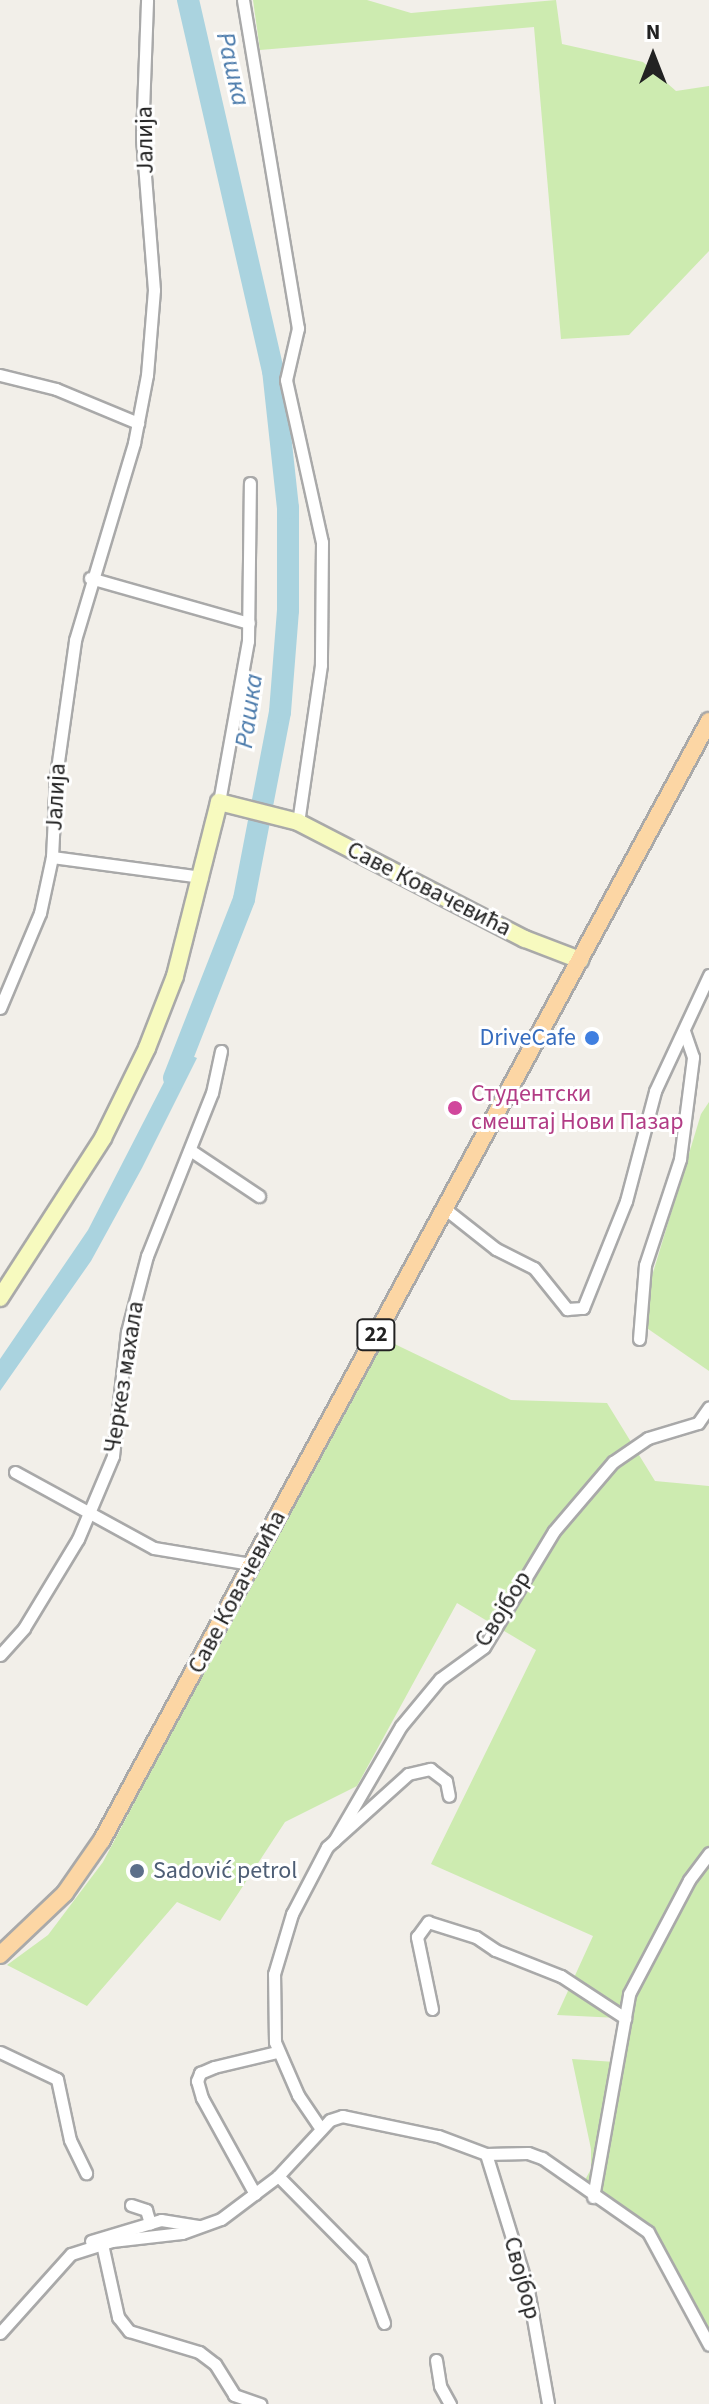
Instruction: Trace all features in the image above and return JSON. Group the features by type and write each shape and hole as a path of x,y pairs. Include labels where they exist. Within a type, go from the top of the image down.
{"main road":[{"name":"Саве Ковачевића","path":"0,1955 47,1913 88,1863 709,721"}],"street":[{"name":"Јалија","path":"0,1008 34,932 52,857 62,722 90,578 138,423 154,302 142,138 147,0"},
{"path":"243,0 298,328 286,380 322,542 321,665 298,822"},
{"path":"0,375 66,393 138,423"},
{"path":"3,1287 103,1138 147,1048 175,976 202,877 227,804 249,623 250,483"},
{"path":"90,578 249,623"},
{"name":"Саве Ковачевића","path":"227,804 298,822 525,939 580,960"},
{"path":"52,857 202,877"},
{"path":"444,1208 496,1249 534,1268 567,1309 583,1308 626,1201 655,1091 709,975"},
{"path":"639,1339 645,1265 680,1159 693,1057 684,1031"},
{"name":"Черкез махала","path":"0,1655 24,1628 89,1512 113,1456 127,1332 147,1256 212,1093 221,1051"},
{"path":"190,1150 259,1196"},
{"name":"Својбор","path":"321,2129 277,2052 274,1985 281,1945 312,1869 334,1841 401,1726 440,1679 484,1647 519,1582 590,1489 636,1446 698,1423 709,1407"},
{"path":"15,1472 154,1548 251,1564"},
{"name":"Својбор","path":"334,1841 408,1774 430,1769 446,1781 449,1796"},
{"path":"593,2197 629,1994 655,1940 709,1853"},
{"path":"432,2009 417,1937 428,1922 476,1937 495,1950 561,1976 625,2018"},
{"path":"0,2052 57,2079 70,2140 86,2173"},
{"path":"255,2194 202,2098 197,2081 214,2067 277,2052"},
{"path":"85,2247 200,2226 231,2213 278,2176 336,2117 354,2117 438,2136 486,2154 528,2153 542,2158 593,2197 620,2209 648,2232 709,2345"},
{"name":"Својбор","path":"486,2154 528,2290 548,2404"},
{"path":"278,2176 361,2260 384,2323"},
{"path":"131,2205 146,2210 150,2223"},
{"path":"0,2333 62,2261 102,2236 178,2219 200,2226"},
{"path":"102,2244 118,2317 129,2331 199,2352 215,2364 234,2395 260,2404"},
{"path":"436,2360 440,2386 450,2404"}],"green space":[{"path":"253,0 367,0 411,13 556,0 562,44 643,62 676,91 709,86 709,251 629,335 561,339 534,27 260,50"},
{"path":"709,1102 709,1371 638,1322 701,1114"},
{"path":"380,1337 511,1400 607,1403 655,1481 709,1486 709,2345 657,2244 580,2189 591,2169 591,2149 572,2059 615,2062 619,2018 557,2015 593,1936 431,1864 536,1650 457,1603 357,1786 285,1822 220,1921 177,1902 87,2006 7,1965 48,1935 103,1862"}],"water":[{"path":"180,1051 197,1058 142,1168 91,1261 0,1391 0,1359 88,1230"}],"waterway":[{"name":"Рашка","path":"174,1078 244,899 280,712 288,610 288,508 273,371 188,0"}],"place":[{"name":"DriveCafe","path":"592,1038"},
{"name":"Студентски смештај Нови Пазар","path":"455,1108"},
{"name":"Sadović petrol","path":"137,1871"}]}
